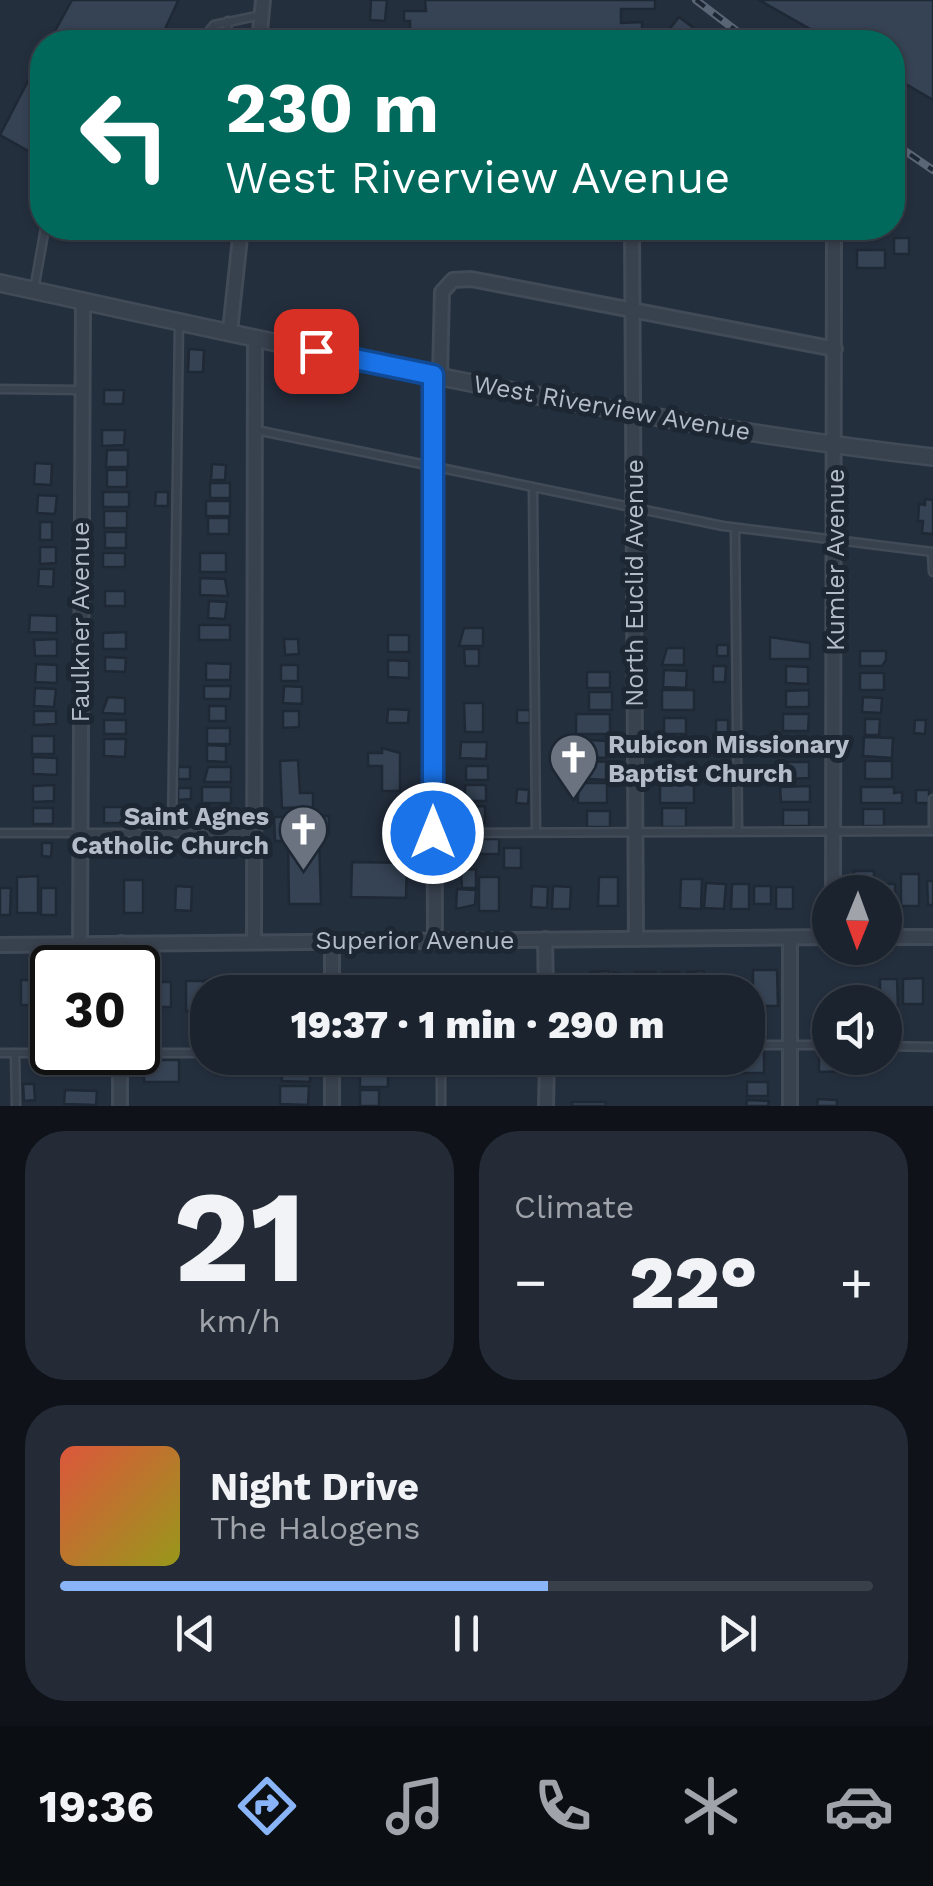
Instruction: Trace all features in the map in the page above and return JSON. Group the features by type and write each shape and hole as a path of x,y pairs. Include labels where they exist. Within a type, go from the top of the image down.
{"street":[{"path":"260,30 263,0"},
{"path":"230,331 239,240"},
{"name":"North Euclid Avenue","path":"632,240 636,940"},
{"name":"Kumler Avenue","path":"833,875 834,240"},
{"path":"436,940 433,467 442,292 452,280 472,279 835,348"},
{"name":"West Riverview Avenue","path":"0,284 436,376 836,446 933,458"},
{"name":"Faulkner Avenue","path":"80,943 82,300"},
{"path":"254,941 255,338"},
{"path":"902,937 933,936"},
{"name":"Superior Avenue","path":"0,945 812,937"},
{"path":"790,938 790,1106"},
{"path":"545,939 546,975"},
{"path":"332,940 332,975"},
{"path":"120,1075 120,1106"},
{"path":"332,1075 332,1106"},
{"path":"546,1106 547,1075"}],"lane":[{"path":"210,30 214,25 262,15"},
{"path":"227,30 228,21"},
{"path":"34,291 43,240"},
{"path":"172,833 179,321"},
{"path":"0,389 80,390"},
{"path":"254,429 735,528 933,552 933,572"},
{"path":"533,487 536,832"},
{"path":"735,528 738,832"},
{"path":"433,833 933,831 933,799"},
{"path":"0,833 253,833"},
{"path":"765,1045 812,1045"},
{"path":"902,1046 933,1047"},
{"path":"0,1053 30,1053"},
{"path":"15,1053 16,1106"},
{"path":"160,1053 190,1054"},
{"path":"440,1106 441,1075"}],"building":[{"path":"72,0 178,1 165,30 56,30"},
{"path":"371,0 387,0 385,21 370,20"},
{"path":"425,0 655,0 655,9 621,9 621,23 642,22 642,30 410,30 410,21 404,21 404,11 426,11"},
{"path":"759,0 933,0 933,100 905,84 905,30 812,30"},
{"path":"679,17 696,30 669,30"},
{"path":"30,77 30,152 0,135"},
{"path":"909,238 909,254 894,254 894,240"},
{"path":"857,250 885,250 885,268 857,268"},
{"path":"189,349 204,350 203,372 188,372"},
{"path":"104,390 124,390 123,404 104,404"},
{"path":"102,430 125,430 124,445 102,446"},
{"path":"107,450 128,450 128,467 106,467"},
{"path":"35,463 52,464 51,485 34,484"},
{"path":"212,464 226,465 225,480 211,480"},
{"path":"107,470 127,470 127,487 107,487"},
{"path":"210,483 230,483 230,498 210,498"},
{"path":"103,492 129,492 129,507 103,507"},
{"path":"156,492 168,492 168,506 155,506"},
{"path":"38,495 57,496 55,514 37,513"},
{"path":"925,499 933,500 933,534 922,533 923,521 918,521 919,504 925,505"},
{"path":"206,501 230,501 230,516 206,516"},
{"path":"104,511 127,511 127,528 104,528"},
{"path":"208,518 229,518 229,534 208,534"},
{"path":"40,522 52,522 52,540 40,540"},
{"path":"105,532 126,532 126,548 105,548"},
{"path":"40,547 56,547 56,563 40,564"},
{"path":"103,553 125,553 125,567 103,567"},
{"path":"200,553 226,553 226,572 200,572"},
{"path":"39,569 54,569 53,587 38,586"},
{"path":"200,578 225,579 228,596 200,595"},
{"path":"105,591 125,591 125,606 105,606"},
{"path":"209,601 227,602 225,619 208,618"},
{"path":"30,615 57,616 57,633 29,632"},
{"path":"199,625 230,625 230,640 199,640"},
{"path":"464,628 483,628 483,646 459,646"},
{"path":"126,632 126,649 103,649 103,633"},
{"path":"388,635 409,635 409,652 388,652"},
{"path":"770,637 810,643 810,659 770,659"},
{"path":"57,639 57,656 35,656 34,640"},
{"path":"284,639 298,639 299,654 285,655"},
{"path":"717,645 728,645 728,656 717,656"},
{"path":"667,648 684,648 684,665 662,665"},
{"path":"464,649 479,649 479,666 465,666"},
{"path":"860,651 886,651 886,660 882,666 860,666"},
{"path":"105,657 126,658 125,672 105,671"},
{"path":"388,660 409,661 409,678 388,677"},
{"path":"206,663 231,664 230,680 206,680"},
{"path":"36,664 57,665 57,683 35,682"},
{"path":"281,665 298,665 298,681 281,681"},
{"path":"713,666 726,666 725,682 713,682"},
{"path":"786,666 808,667 808,684 786,683"},
{"path":"664,670 687,671 686,688 663,687"},
{"path":"587,672 610,672 610,688 587,688"},
{"path":"860,673 884,673 884,690 860,690"},
{"path":"204,686 231,686 230,699 204,699"},
{"path":"284,686 302,687 302,704 283,703"},
{"path":"35,688 56,689 54,707 34,706"},
{"path":"662,690 694,690 694,710 662,710"},
{"path":"809,690 809,707 786,707 786,691"},
{"path":"589,692 612,692 612,710 589,710"},
{"path":"108,697 125,698 125,714 102,713"},
{"path":"863,697 882,698 881,713 862,712"},
{"path":"464,703 483,703 483,732 465,732"},
{"path":"209,706 226,706 226,721 209,721"},
{"path":"388,709 409,710 408,723 387,723"},
{"path":"517,710 530,710 530,723 517,723"},
{"path":"34,711 56,711 56,724 34,725"},
{"path":"283,711 299,711 299,727 283,728"},
{"path":"576,714 610,714 610,734 576,734"},
{"path":"783,714 809,714 808,731 783,731"},
{"path":"664,718 686,718 686,734 664,734"},
{"path":"865,719 880,719 879,735 865,735"},
{"path":"104,720 126,720 126,734 104,734"},
{"path":"716,720 728,720 728,732 716,733"},
{"path":"915,720 926,720 925,734 914,733"},
{"path":"207,728 230,728 230,744 207,744"},
{"path":"32,736 54,736 54,754 32,754"},
{"path":"664,737 685,738 684,752 663,751"},
{"path":"864,737 893,738 892,758 863,756"},
{"path":"785,738 805,738 805,755 786,755"},
{"path":"104,739 126,739 125,757 104,756"},
{"path":"589,740 607,741 606,758 588,757"},
{"path":"461,742 487,742 486,759 460,758"},
{"path":"207,745 226,746 226,762 207,761"},
{"path":"382,748 400,753 400,791 382,791 382,766 368,766 368,753 382,753"},
{"path":"33,757 57,758 57,775 33,774"},
{"path":"298,760 300,793 313,793 313,807 282,808 280,761"},
{"path":"588,761 610,762 609,780 587,779"},
{"path":"865,761 892,761 892,779 865,779"},
{"path":"787,762 809,762 809,778 788,779"},
{"path":"466,766 488,766 488,780 466,780"},
{"path":"178,767 190,767 190,779 178,779"},
{"path":"208,767 231,767 231,782 204,782"},
{"path":"578,783 607,783 607,803 578,803"},
{"path":"694,784 694,803 660,803 660,785"},
{"path":"54,785 54,801 33,802 33,786"},
{"path":"465,785 486,785 486,801 465,801"},
{"path":"810,786 810,802 781,802 780,787"},
{"path":"202,787 231,787 231,803 202,803"},
{"path":"861,787 894,787 894,793 902,792 902,803 861,803"},
{"path":"178,788 191,788 191,799 178,800"},
{"path":"517,789 529,790 528,804 516,803"},
{"path":"916,790 929,790 929,803 916,803"},
{"path":"485,806 485,823 461,823 461,807"},
{"path":"104,807 126,807 127,823 104,823"},
{"path":"33,808 53,808 53,824 33,824"},
{"path":"196,808 230,808 230,824 196,824"},
{"path":"662,808 686,808 686,827 662,827"},
{"path":"863,809 884,809 884,826 863,826"},
{"path":"783,810 809,810 809,826 783,826"},
{"path":"587,811 610,811 610,827 587,827"},
{"name":"Saint Agnes Catholic Church","path":"329,816 329,835 319,835 321,904 289,904 288,841 275,841 274,817"},
{"path":"476,839 473,864 456,864 455,840"},
{"path":"479,839 499,839 499,854 479,854"},
{"path":"42,843 52,843 51,857 42,856"},
{"path":"127,844 140,844 140,857 127,857"},
{"path":"504,848 521,848 521,868 504,868"},
{"path":"352,862 407,863 406,898 351,897"},
{"path":"476,869 476,888 462,888 461,870"},
{"path":"854,871 874,871 874,875 854,875"},
{"path":"919,874 919,906 902,906 901,875"},
{"path":"38,876 38,913 17,913 17,877"},
{"path":"479,877 499,877 499,911 479,911"},
{"path":"599,877 618,877 618,906 598,906"},
{"path":"681,879 702,879 701,909 680,908"},
{"path":"124,880 143,880 143,913 124,913"},
{"path":"927,881 933,881 933,905 928,905"},
{"path":"706,883 726,884 724,909 704,908"},
{"path":"732,884 749,884 749,909 731,909"},
{"path":"176,886 192,887 191,911 175,910"},
{"path":"532,886 548,887 547,908 531,907"},
{"path":"553,886 571,887 570,909 552,909"},
{"path":"754,886 771,886 771,904 754,904"},
{"path":"776,887 793,887 793,909 776,909"},
{"path":"0,888 11,888 10,915 0,915"},
{"path":"41,888 56,888 56,915 41,915"},
{"path":"457,889 476,890 475,905 456,909"},
{"path":"753,970 777,970 778,1006 765,1006 765,975 753,975"},
{"path":"609,971 609,975 590,975"},
{"path":"635,972 656,972 656,975"},
{"path":"923,978 923,1004 903,1004 903,979"},
{"path":"880,979 897,979 897,985 880,985"},
{"path":"21,980 30,980 30,1005 21,1005"},
{"path":"186,981 190,981 190,1011 186,1011"},
{"path":"160,982 171,982 171,1007 160,1007"},
{"path":"160,1060 179,1060 179,1082 144,1082 144,1075 160,1075"},
{"path":"282,1075 310,1075 310,1082 282,1081"},
{"path":"360,1075 388,1075 388,1087 360,1087"},
{"path":"747,1082 768,1082 768,1096 747,1096"},
{"path":"23,1084 34,1084 35,1100 24,1101"},
{"path":"280,1086 309,1086 308,1105 280,1104"},
{"path":"65,1090 97,1091 96,1105 64,1104"},
{"path":"360,1090 379,1090 379,1106 360,1106"},
{"path":"818,1099 837,1100 837,1106 817,1106"},
{"path":"747,1100 769,1101 768,1106 746,1106"},
{"path":"572,1102 606,1102 606,1106 572,1106"}],"railway":[{"path":"696,0 735,30"},
{"path":"905,151 933,170"}],"place":[{"name":"Rubicon Missionary Baptist Church","path":"573,800"},
{"name":"Saint Agnes Catholic Church","path":"304,872"}],"route":[{"path":"316,351 433,375 433,833"}]}
